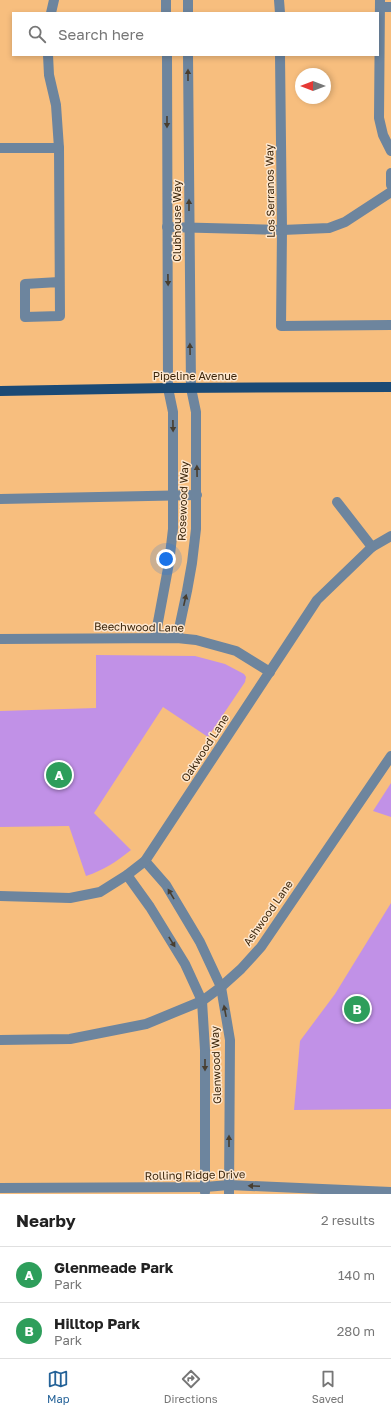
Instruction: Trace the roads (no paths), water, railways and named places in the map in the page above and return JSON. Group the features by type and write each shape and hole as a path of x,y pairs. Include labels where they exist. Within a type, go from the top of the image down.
{"main road":[{"name":"Pipeline Avenue","path":"0,391 168,388 391,387"}],"street":[{"path":"51,12 54,0"},
{"path":"166,0 166,12"},
{"path":"188,0 188,12"},
{"path":"279,0 280,12"},
{"path":"391,7 380,3 379,118 383,135 391,151"},
{"path":"48,56 49,75 56,105 59,148 60,316 25,317 25,284 59,282"},
{"name":"Clubhouse Way","path":"167,56 168,388"},
{"name":"Clubhouse Way","path":"188,56 191,388"},
{"name":"Los Serranos Way","path":"280,56 282,230 281,326 391,325"},
{"path":"0,148 59,148"},
{"path":"391,173 391,185"},
{"path":"167,227 282,230 329,228 345,222 391,192"},
{"name":"Rosewood Way","path":"155,638 169,563 173,529 173,412 168,388"},
{"name":"Rosewood Way","path":"176,638 192,563 196,529 196,412 191,388"},
{"path":"0,498 197,495"},
{"path":"337,502 372,547"},
{"name":"Oakwood Lane","path":"0,896 70,898 100,892 127,875 145,861 317,600 372,547 391,536"},
{"name":"Beechwood Lane","path":"0,639 176,638 196,640 236,651 270,672"},
{"name":"Ashwood Lane","path":"0,1040 70,1039 146,1024 202,1001 221,987 241,969 261,947 391,756"},
{"name":"Glenwood Way","path":"145,861 166,885 200,942 221,987 230,1040 229,1190"},
{"name":"Glenwood Way","path":"127,875 150,907 185,964 202,1001 205,1050 205,1191"},
{"name":"Rolling Ridge Drive","path":"0,1188 391,1192"}],"place":[{"name":"Glenmeade Park","path":"59,775"},
{"name":"Hilltop Park","path":"357,1009"}]}
